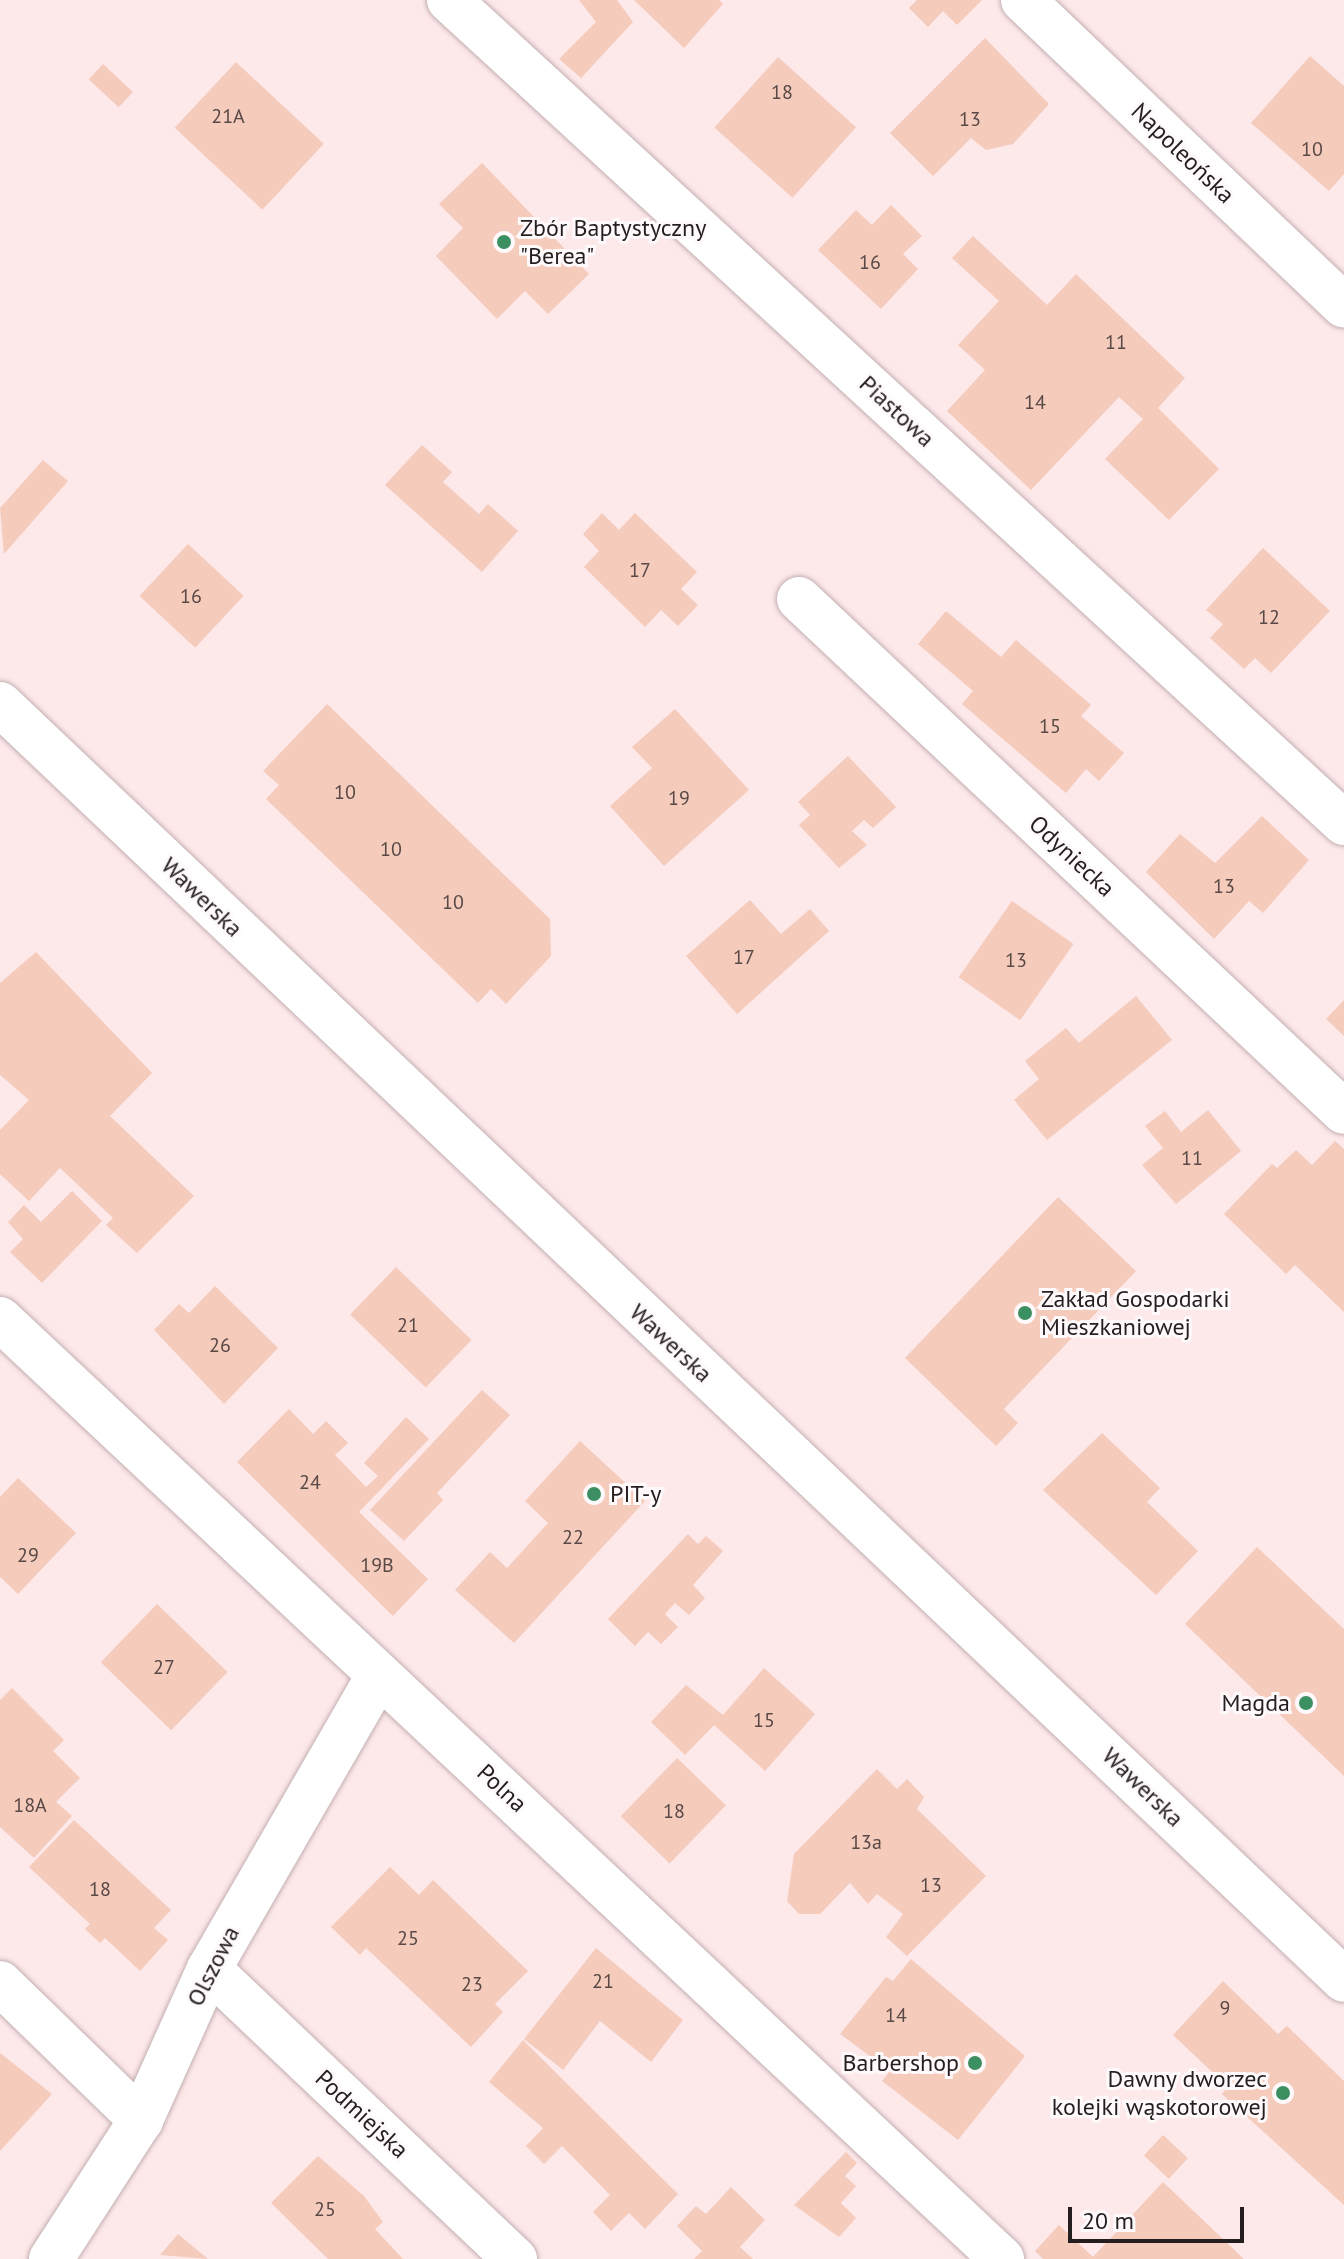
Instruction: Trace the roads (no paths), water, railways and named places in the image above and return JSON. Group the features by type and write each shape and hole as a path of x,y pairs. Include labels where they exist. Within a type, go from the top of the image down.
{"street":[{"name":"Piastowa","path":"449,0 1344,823"},
{"name":"Napoleońska","path":"1023,0 1344,306"},
{"name":"Odyniecka","path":"799,599 1344,1112"},
{"name":"Wawerska","path":"0,704 1344,1980"},
{"name":"Polna","path":"0,1319 1002,2259"},
{"name":"Olszowa","path":"51,2259 141,2120 209,1969 379,1675"},
{"name":"Podmiejska","path":"209,1969 515,2259"},
{"path":"0,1983 141,2120"}],"place":[{"name":"Zbór Baptystyczny \"Berea\"","path":"504,242"},
{"name":"Zakład Gospodarki Mieszkaniowej","path":"1025,1313"},
{"name":"PIT-y","path":"594,1494"},
{"name":"Magda","path":"1306,1703"},
{"name":"Barbershop","path":"975,2063"},
{"name":"Dawny dworzec kolejki wąskotorowej","path":"1283,2093"}]}
